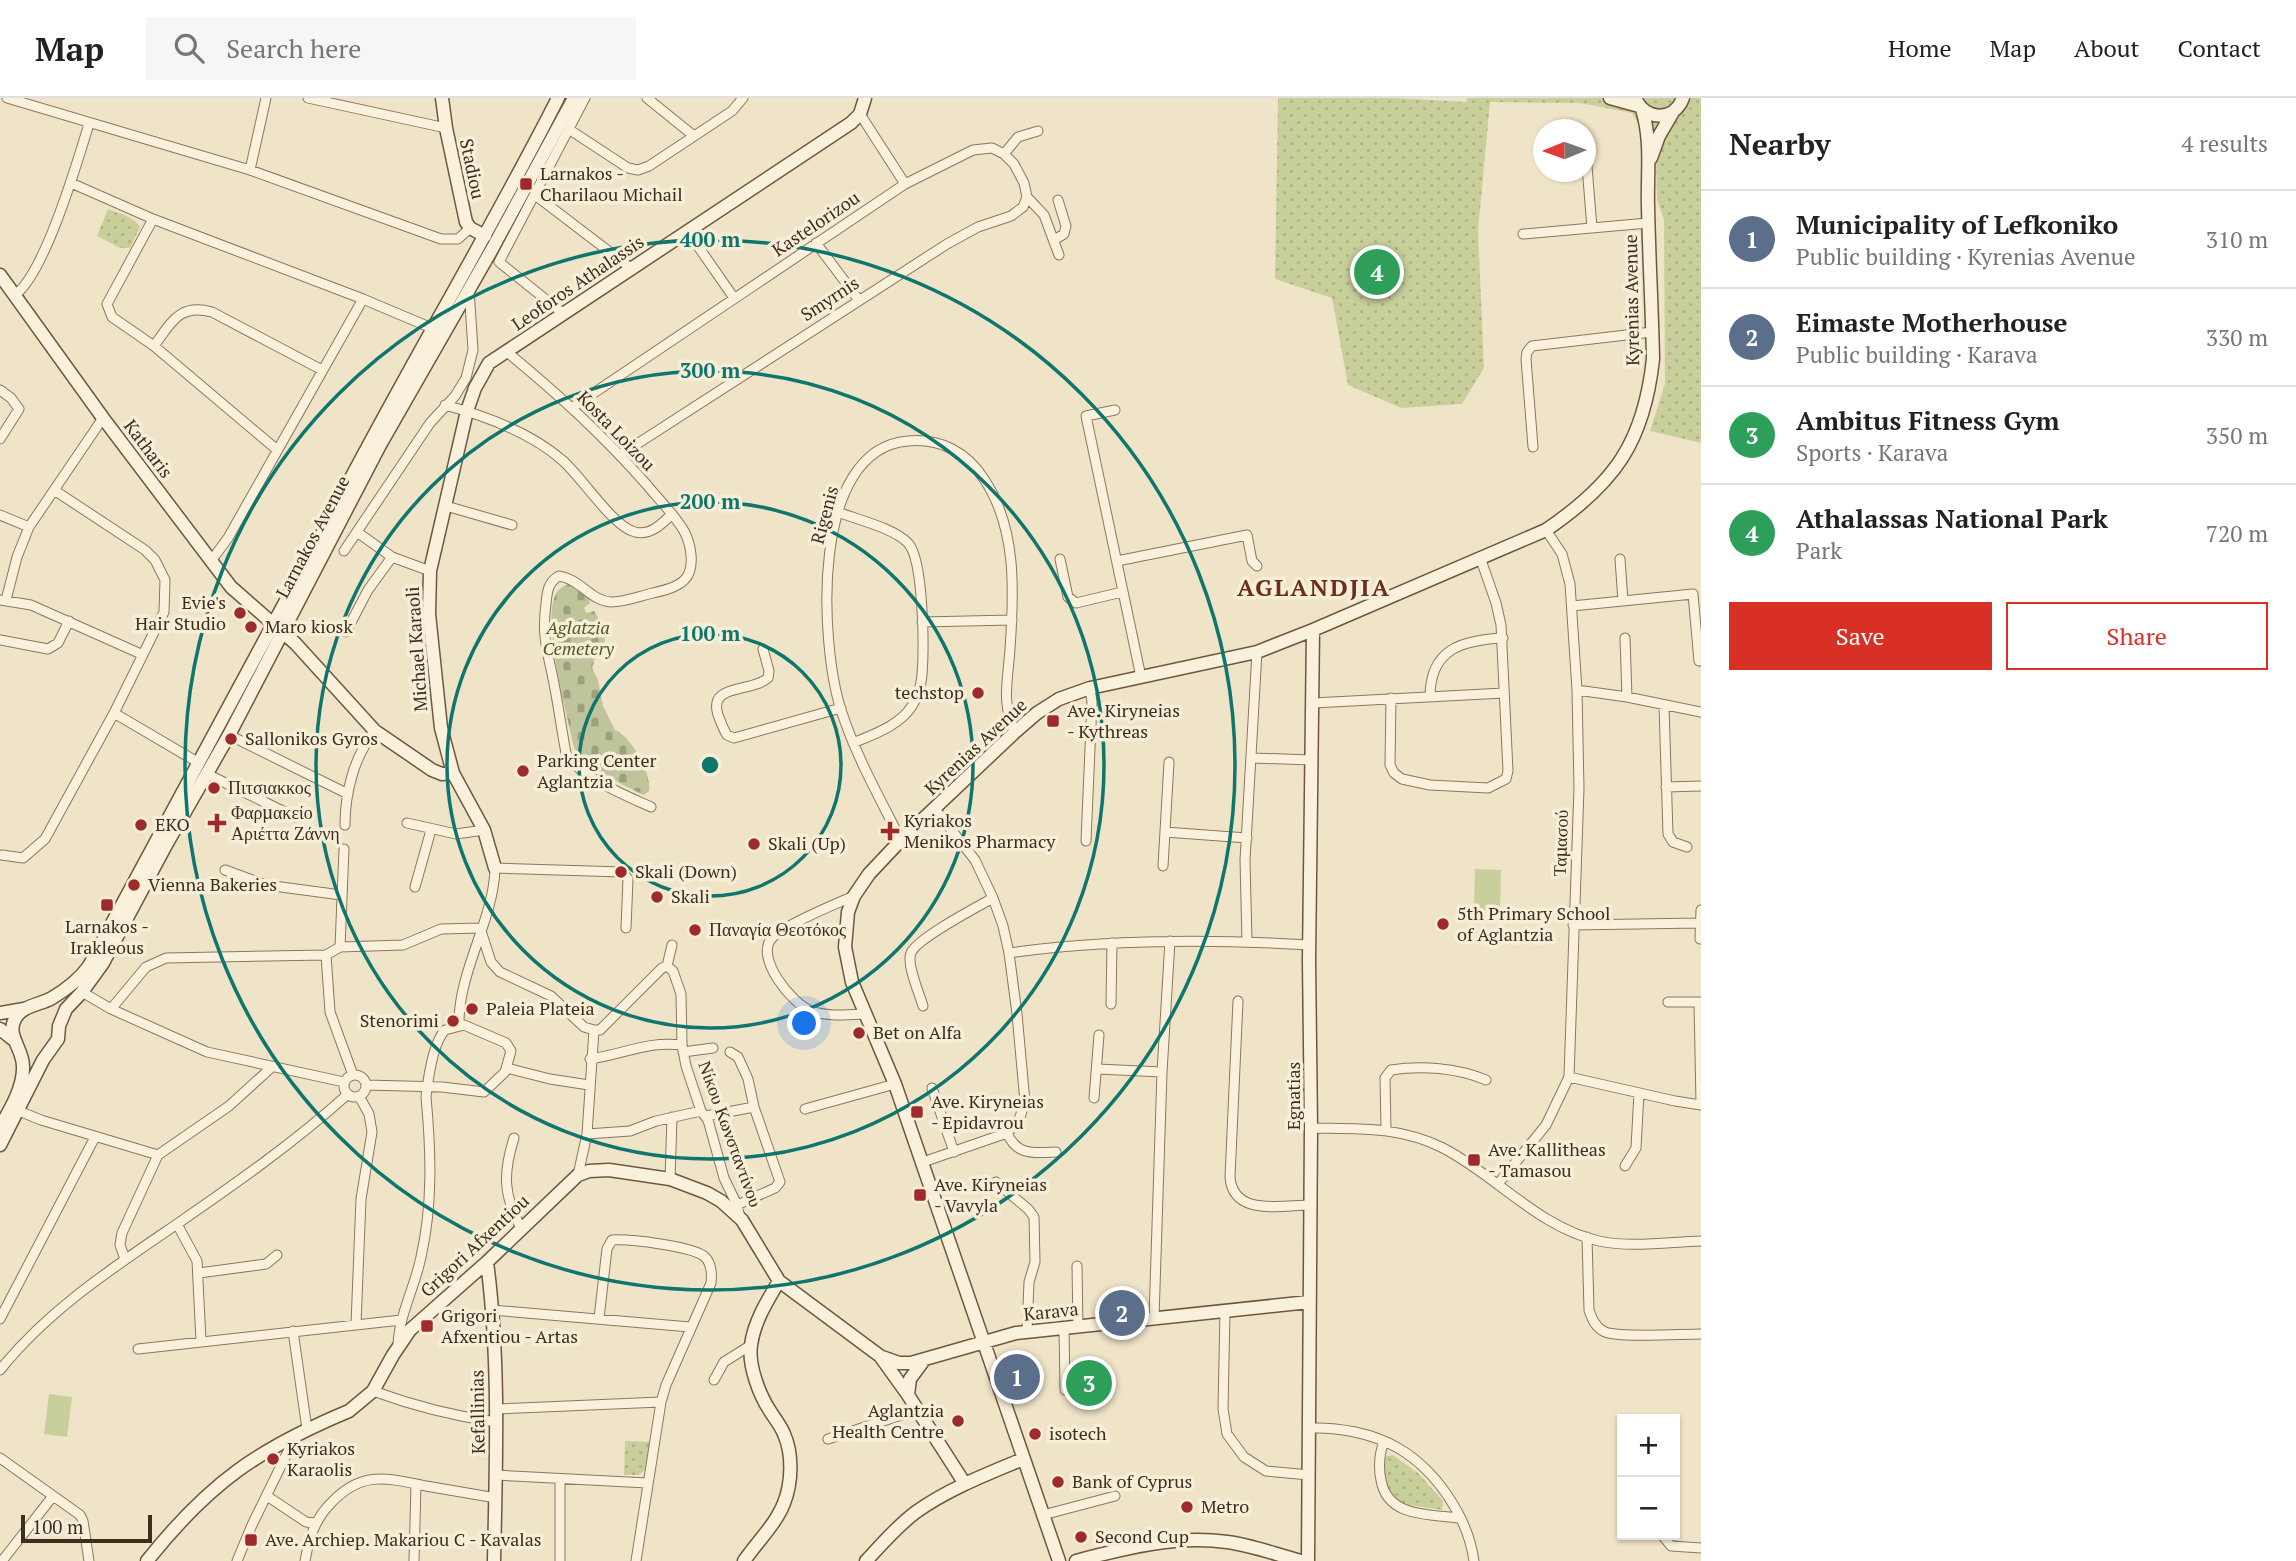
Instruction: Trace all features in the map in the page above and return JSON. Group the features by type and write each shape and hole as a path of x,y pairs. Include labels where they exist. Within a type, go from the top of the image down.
{"street":[{"path":"7,98 32,102 89,124 250,170 441,239 458,239 470,228 485,236"},
{"path":"250,170 266,98"},
{"path":"309,98 446,128"},
{"name":"Stadiou","path":"443,98 446,128 464,218 470,228"},
{"name":"Larnakos Avenue","path":"0,1145 49,1049 58,1039 59,1026 66,1009 99,971 166,845 203,768 229,735 277,628 356,466 434,329 558,98"},
{"name":"Larnakos Avenue","path":"0,1013 30,1007 66,989 81,977 89,966 203,768 277,628 573,98"},
{"path":"564,314 499,262 585,98"},
{"path":"647,98 694,136"},
{"path":"570,130 621,164 638,170 649,166 732,111 743,98"},
{"path":"864,98 860,114 905,184"},
{"path":"1610,98 1638,105 1647,113 1661,116 1674,111"},
{"name":"Kyrenias Avenue","path":"1650,161 1659,136 1684,99"},
{"name":"Kyrenias Avenue","path":"1059,1561 923,1162 895,1084 852,982 845,947 848,912 853,896 869,874 901,840 1037,713 1059,699 1090,688 1257,652 1313,631 1546,530 1580,506 1608,476 1635,437 1650,383 1650,161 1647,126 1638,105"},
{"name":"Leoforos Athalassis","path":"489,363 851,123 860,114"},
{"path":"16,294 23,289 35,271 71,183 89,124"},
{"path":"1038,131 1018,137 1004,154 1014,164 1024,183 1027,197 1044,215 1059,255"},
{"name":"Kastelorizou","path":"573,407 905,184 973,150 992,148 1004,154"},
{"path":"1588,182 1592,228"},
{"path":"71,183 153,219 434,329"},
{"path":"535,195 632,269"},
{"name":"Smyrnis","path":"620,455 858,299 978,227 1011,216 1023,206 1027,197"},
{"path":"1054,240 1061,237 1066,226 1058,200"},
{"path":"153,219 112,290 107,304 113,317 154,346 276,449"},
{"path":"1523,233 1648,223"},
{"path":"688,232 734,298"},
{"path":"816,243 858,299"},
{"name":"Katharis","path":"0,275 103,418 231,587 277,628 375,730 432,770 442,774 453,773"},
{"path":"344,551 423,434 455,396 466,378 472,350 469,287"},
{"path":"211,561 228,538 363,299"},
{"path":"154,346 175,318 188,310 200,309 212,312 322,370"},
{"path":"1533,447 1526,359 1532,346 1652,332"},
{"path":"472,350 479,358 489,363"},
{"name":"Kosta Loizou","path":"507,352 573,407 620,455 672,514 683,530 690,550 690,569 682,582 668,590 616,602 597,598 578,584 559,576 552,581 548,590 543,621 543,639 555,685 566,753 570,761 588,774 651,807"},
{"name":"Michael Karaoli","path":"489,363 481,374 467,411 430,571 429,614 441,728 453,773 484,830 495,868"},
{"path":"0,390 11,398 19,409 0,439"},
{"path":"445,405 467,411 523,435 560,458 613,517 633,532 653,530 672,514"},
{"path":"1115,410 1086,416 1141,677"},
{"path":"103,418 29,527 3,600 31,605 141,654"},
{"name":"Rigenis","path":"901,840 853,743 841,709 830,665 826,623 826,588 838,512 855,473 881,448 901,442 923,440 942,444 966,457 986,482 999,509 1010,552 1012,620 1005,694 1007,711 1016,732"},
{"path":"2,855 23,858 45,839 114,713 164,612 165,580 145,550 54,490"},
{"path":"446,506 512,525"},
{"path":"838,512 895,533 906,540 917,560 922,622 922,676 911,707 886,729 853,743"},
{"path":"0,515 29,527"},
{"name":"Ταμασού","path":"1498,1184 1546,1125 1569,1077 1579,788 1577,690 1567,570 1562,554 1546,530"},
{"path":"357,532 392,557 430,571"},
{"path":"1117,562 1247,535 1252,561 1257,566"},
{"path":"346,632 368,590 392,557"},
{"path":"1391,698 1390,765 1394,773 1402,779 1430,785 1488,788 1506,779 1508,771 1503,638 1496,603 1480,557"},
{"path":"1060,559 1069,597 1076,604 1122,592"},
{"path":"1620,559 1623,601"},
{"path":"1572,606 1693,594 1699,661"},
{"path":"922,622 1012,620"},
{"path":"0,640 48,649 58,643 69,621"},
{"name":"Egnatias","path":"1308,1561 1313,631"},
{"path":"1430,696 1434,671 1441,659 1452,649 1468,641 1503,638"},
{"path":"1625,638 1627,697"},
{"path":"763,649 769,671 768,678 760,684 721,695 716,700 727,736 734,738 841,709"},
{"path":"1247,941 1247,838 1257,652"},
{"path":"1086,841 1092,702 1090,688"},
{"path":"1577,690 1701,712"},
{"path":"1313,702 1504,693"},
{"path":"1664,706 1670,839 1687,847"},
{"path":"114,713 203,768 295,817"},
{"path":"345,825 348,794 358,759 375,730"},
{"path":"229,735 348,794"},
{"path":"1252,758 1311,760"},
{"path":"1163,866 1169,762"},
{"path":"1666,787 1701,786"},
{"path":"923,1162 1007,1133 1019,1120 1025,1102 1009,953 993,898 975,860 935,809"},
{"path":"407,823 456,834 484,830"},
{"path":"415,887 431,830"},
{"path":"1165,832 1247,838"},
{"path":"340,947 344,849"},
{"path":"459,1025 463,992 480,928 494,889 495,868 622,872 628,879 626,928"},
{"path":"225,870 266,886 341,895"},
{"path":"853,896 781,931 768,944 766,955 786,991 810,1011 831,1015 865,1014"},
{"path":"923,1006 910,961 912,950 934,933 993,898"},
{"path":"1700,939 1701,910"},
{"path":"1573,925 1700,923"},
{"path":"111,1009 146,967 166,958 326,955 340,947 404,945 441,929 480,928"},
{"path":"480,928 495,967 528,987 551,996 584,1027 594,1030 600,1030 667,966 672,945"},
{"path":"1009,953 1057,946 1171,941 1247,941 1310,945"},
{"path":"1154,1318 1162,1072 1171,941"},
{"path":"1111,1004 1112,943"},
{"path":"326,955 330,1012 353,1075"},
{"name":"Νίκου Κωνσταντίνου","path":"667,966 673,971 681,994 682,1048 724,1178 738,1211 779,1281 880,1356 965,1484"},
{"path":"82,992 111,1009 207,1052 344,1082"},
{"path":"1238,1001 1230,1177 1232,1188 1239,1200 1251,1205 1311,1205"},
{"path":"1569,1077 1701,1104 1700,1002 1668,1002"},
{"path":"0,1127 22,1076 23,1059 12,1032 14,1020 30,1007 49,1010 56,1017 59,1026"},
{"path":"366,1085 427,1087 481,1093 507,1068 510,1048 488,1034 459,1025 442,1034 427,1087 429,1210 421,1259 401,1320 398,1345"},
{"path":"0,1029 26,1051 34,1053 49,1049"},
{"path":"578,1175 587,1134 594,1030"},
{"path":"1094,1098 1099,1035"},
{"path":"590,1059 621,1054 650,1044 713,1048"},
{"path":"578,1175 589,1171 609,1170 670,1179 714,1197 738,1211 775,1188 780,1182 754,1107 748,1079 741,1061 730,1052"},
{"path":"125,1259 120,1245 122,1233 158,1155 229,1105 273,1066"},
{"path":"507,1068 589,1085"},
{"path":"1386,1129 1385,1078 1391,1070 1404,1068 1466,1072 1486,1080"},
{"path":"1097,1069 1162,1072"},
{"path":"344,1082 353,1075"},
{"path":"344,1082 344,1089 348,1094 354,1097 363,1093 366,1085 362,1077 353,1075"},
{"path":"805,1110 895,1084"},
{"path":"932,1088 954,1152"},
{"path":"1625,1166 1636,1148 1639,1093"},
{"path":"2,1364 64,1306 324,1115 348,1094"},
{"path":"356,1324 361,1199 372,1132 369,1114 359,1096"},
{"path":"587,1134 630,1131 672,1117 754,1107"},
{"path":"19,1111 158,1155"},
{"path":"670,1179 672,1117"},
{"path":"1311,1128 1386,1129 1443,1148 1553,1223 1587,1237 1617,1243 1701,1241"},
{"path":"1007,1133 1016,1147 1023,1152 1056,1153"},
{"path":"0,1319 95,1137"},
{"path":"514,1138 506,1172 506,1191 521,1227"},
{"name":"Grigori Afxentiou","path":"373,1391 398,1345 410,1330 487,1262 578,1175"},
{"path":"996,1182 1034,1217 1035,1262 1029,1282 1027,1331"},
{"path":"177,1224 195,1255 201,1341"},
{"path":"1587,1237 1589,1310 1598,1328 1617,1334 1701,1334"},
{"path":"599,1318 609,1244 612,1240 646,1242 695,1252 707,1259 711,1267 711,1283 661,1402 636,1561"},
{"path":"198,1273 266,1264 277,1255"},
{"name":"Kefallinias","path":"487,1262 492,1310 496,1415 494,1561"},
{"path":"1065,1390 1077,1266"},
{"path":"744,1561 783,1504 790,1476 785,1435 768,1409 751,1366 751,1345 763,1307 779,1281"},
{"name":"Karava","path":"880,1356 899,1363 924,1360 1027,1331 1309,1302"},
{"path":"492,1310 690,1328"},
{"path":"1225,1311 1223,1409 1227,1434 1244,1457 1266,1471 1309,1475"},
{"path":"138,1349 401,1320"},
{"path":"237,1561 301,1432 293,1331"},
{"path":"714,1380 724,1362 751,1345"},
{"path":"908,1395 910,1379 924,1360"},
{"path":"147,1561 180,1522 222,1481 253,1458 301,1432 349,1411 373,1391 457,1416 661,1402"},
{"path":"828,1438 917,1410"},
{"path":"1309,1428 1335,1428 1384,1441 1398,1448 1432,1477 1453,1504 1471,1543 1474,1561"},
{"path":"1384,1441 1379,1455 1379,1474 1390,1502 1404,1509 1459,1518"},
{"path":"0,1458 80,1515 89,1561"},
{"path":"866,1561 914,1513 965,1484 1023,1459"},
{"path":"496,1475 647,1483"},
{"path":"306,1561 316,1522 339,1495 355,1483 389,1478 496,1499"},
{"path":"560,1479 561,1561"},
{"path":"414,1561 416,1483"},
{"path":"2,1561 53,1496"},
{"path":"267,1496 306,1522 316,1522"},
{"path":"1043,1514 1115,1496"},
{"path":"1666,1540 1671,1546 1701,1548"},
{"path":"1076,1561 1140,1545 1205,1541 1230,1542 1301,1561"}],"green space":[{"path":"1278,98 1394,98 1466,102 1467,98 1701,98 1701,443 1650,431 1665,384 1664,220 1657,199 1656,156 1632,113 1580,103 1490,102 1478,231 1484,368 1462,404 1401,408 1348,385 1332,298 1275,279"},
{"path":"108,209 130,218 140,227 130,248 120,248 97,236"},
{"name":"Aglatzia Cemetery","path":"571,583 589,597 590,603 584,608 586,613 594,611 603,626 606,650 595,658 592,668 598,680 603,706 615,730 634,747 644,766 649,791 644,795 596,769 574,748 553,648 552,627 555,596 560,589"},
{"path":"1475,869 1501,870 1500,911 1474,910"},
{"path":"49,1394 72,1397 67,1437 44,1434"},
{"path":"625,1441 651,1442 647,1468 639,1475 624,1475"},
{"path":"1393,1455 1419,1474 1443,1501 1442,1510 1402,1504 1388,1494 1383,1457"}],"place":[{"name":"Larnakos - Charilaou Michail","path":"526,184"},
{"name":"Athalassas National Park","path":"1377,272"},
{"name":"Evie's Hair Studio","path":"240,613"},
{"name":"Maro kiosk","path":"251,627"},
{"name":"techstop","path":"978,693"},
{"name":"Ave. Kiryneias - Kythreas","path":"1053,721"},
{"name":"Sallonikos Gyros","path":"231,739"},
{"name":"Parking Center Aglantzia","path":"523,771"},
{"name":"Πιτσιακκος","path":"214,788"},
{"name":"Φαρμακείο Αριέττα Ζάννη","path":"217,823"},
{"name":"EKO","path":"141,825"},
{"name":"Kyriakos Menikos Pharmacy","path":"890,831"},
{"name":"Skali (Up)","path":"754,844"},
{"name":"Skali (Down)","path":"621,872"},
{"name":"Vienna Bakeries","path":"134,885"},
{"name":"Skali","path":"657,897"},
{"name":"Larnakos - Irakleous","path":"107,905"},
{"name":"5th Primary School of Aglantzia","path":"1443,924"},
{"name":"Παναγία Θεοτόκος","path":"695,930"},
{"name":"Paleia Plateia","path":"472,1009"},
{"name":"Stenorimi","path":"453,1021"},
{"name":"Bet on Alfa","path":"859,1033"},
{"name":"Ave. Kiryneias - Epidavrou","path":"917,1112"},
{"name":"Ave. Kallitheas - Tamasou","path":"1474,1160"},
{"name":"Ave. Kiryneias - Vavyla","path":"920,1195"},
{"name":"Eimaste Motherhouse","path":"1122,1313"},
{"name":"Grigori Afxentiou - Artas","path":"427,1326"},
{"name":"Municipality of Lefkoniko","path":"1017,1377"},
{"name":"Ambitus Fitness Gym","path":"1089,1383"},
{"name":"Aglantzia Health Centre","path":"958,1421"},
{"name":"isotech","path":"1035,1434"},
{"name":"Kyriakos Karaolis","path":"273,1459"},
{"name":"Bank of Cyprus","path":"1058,1482"},
{"name":"Metro","path":"1187,1507"},
{"name":"Second Cup","path":"1081,1537"},
{"name":"Ave. Archiep. Makariou C - Kavalas","path":"251,1540"}],"district":[{"name":"AGLANDJIA","path":"1314,588"}]}
